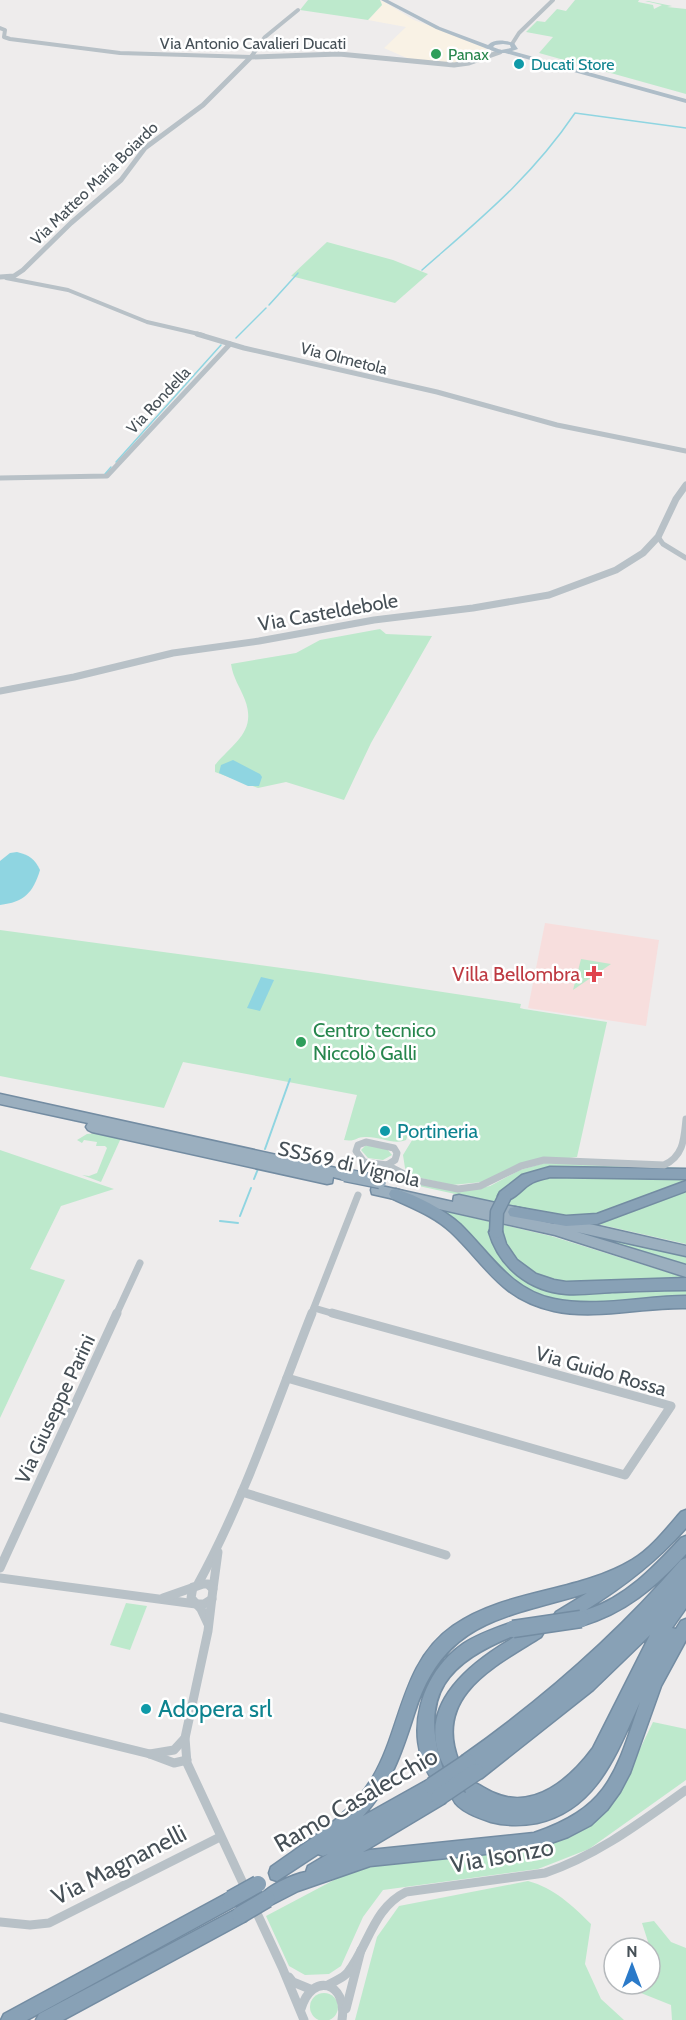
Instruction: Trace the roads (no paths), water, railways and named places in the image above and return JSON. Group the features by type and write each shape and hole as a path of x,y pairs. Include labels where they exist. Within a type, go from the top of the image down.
{"highway":[{"name":"SS569 di Vignola","path":"0,1098 379,1186 515,1212 686,1251"},
{"name":"SS569 di Vignola","path":"0,1107 344,1178"},
{"path":"686,1174 550,1172 527,1179 505,1196 497,1212 495,1232 501,1248 514,1265 525,1274 549,1285 566,1288 686,1284"},
{"name":"SS569 di Vignola","path":"379,1186 396,1194 555,1230 686,1271"},
{"path":"515,1212 566,1221 597,1219 686,1186"},
{"path":"396,1194 445,1220 500,1279 520,1293 540,1301 567,1307 686,1302"},
{"path":"561,1617 610,1587 640,1564 686,1518"},
{"path":"436,1785 426,1747 424,1726 429,1698 437,1680 447,1666 492,1636 513,1629 581,1619 603,1612 634,1593 657,1574 686,1543"},
{"path":"277,1873 341,1826 374,1790 388,1767 418,1681 445,1642 462,1629 503,1610 591,1585 640,1564"},
{"name":"Ramo Casalecchio","path":"45,2020 295,1884 465,1765 534,1713 591,1665 646,1610 686,1565"},
{"name":"Ramo Casalecchio","path":"465,1765 549,1716 627,1648 686,1583"},
{"path":"686,1596 642,1661 599,1754 571,1787 548,1801 525,1806 467,1795 488,1813 520,1817 542,1815 574,1798 599,1771 651,1664 686,1621"},
{"path":"295,1884 378,1856 534,1841 560,1834 584,1820 605,1800 626,1768 656,1681 686,1626"},
{"path":"465,1765 444,1740 448,1711 456,1693 463,1683 485,1664 536,1632"},
{"name":"Ramo Casalecchio","path":"10,2020 436,1785"}],"main road":[{"path":"384,0 438,28 490,48 686,99"},
{"path":"393,0 446,26 686,99"},
{"path":"490,48 500,42"},
{"path":"503,52 514,46"}],"street":[{"path":"500,42 519,33 553,0"},
{"path":"251,57 262,41 297,10"},
{"name":"Via Antonio Cavalieri Ducati","path":"0,28 5,30 4,37 16,40 120,53 251,57 339,54 454,65 503,52"},
{"path":"514,46 519,33"},
{"path":"480,59 490,48"},
{"name":"Via Matteo Maria Boiardo","path":"3,277 14,276 23,270 71,223 121,180 145,148 203,105 251,57"},
{"name":"Via Olmetola","path":"3,277 68,290 147,322 230,344 437,392 548,423 686,452"},
{"name":"Via Rondella","path":"0,478 107,476 230,344"},
{"name":"Via Casteldebole","path":"0,691 74,677 173,653 259,641 374,620 526,600 562,591 616,570 652,545 686,485"},
{"path":"658,537 663,544 686,558"},
{"name":"Via Casteldebole","path":"652,545 663,544"},
{"path":"407,1177 392,1147 363,1143 357,1147 356,1154 369,1164 387,1166 407,1177 458,1189 480,1186 521,1166 544,1160 664,1165 675,1161 680,1154 686,1119"},
{"path":"387,1166 397,1155"},
{"path":"366,1174 369,1164"},
{"path":"208,1625 190,1595 220,1544 242,1492 358,1195"},
{"name":"Via Giuseppe Parini","path":"0,1568 140,1263"},
{"name":"Via Guido Rossa","path":"286,1378 625,1475 670,1406 314,1308"},
{"path":"242,1492 446,1555"},
{"path":"220,1544 208,1625 185,1738 186,1757 220,1837 282,1967 303,2017"},
{"path":"0,1578 203,1605 213,1594"},
{"path":"163,1598 184,1593 196,1585 208,1584 213,1594"},
{"path":"0,1717 150,1754 174,1763 193,1776"},
{"path":"150,1754 174,1750 185,1738"},
{"path":"174,1750 186,1757"},
{"path":"174,1763 186,1757"},
{"name":"Via Isonzo","path":"328,1985 347,1974 381,1912 394,1898 406,1892 545,1873 564,1868 619,1837 686,1790"},
{"name":"Via Magnanelli","path":"0,1922 30,1925 49,1923 220,1837"},
{"name":"Via Isonzo","path":"343,2016 363,1942"},
{"path":"282,1967 293,1982 310,1989"},
{"path":"303,2017 302,2001 310,1989 322,1984 328,1985 339,1993 345,2006 343,2016"}],"water":[{"path":"233,760 260,774 262,777 259,786 248,786 219,773 221,765"},
{"path":"17,852 31,858 40,870 34,885 26,895 15,902 0,905 0,861 10,853"},
{"path":"261,977 274,980 260,1011 247,1008"}],"waterway":[{"path":"422,270 523,178 575,113 686,128"},
{"path":"269,305 298,273"},
{"path":"236,338 266,308"},
{"path":"116,462 221,345"},
{"path":"105,474 111,467"},
{"path":"265,1149 290,1079"},
{"path":"254,1179 258,1169"},
{"path":"240,1216 251,1188"},
{"path":"220,1221 238,1223"}],"place":[{"name":"Panax","path":"436,54"},
{"name":"Ducati Store","path":"519,64"},
{"name":"Villa Bellombra","path":"594,974"},
{"name":"Centro tecnico Niccolò Galli","path":"301,1042"},
{"name":"Portineria","path":"385,1131"},
{"name":"Adopera srl","path":"146,1709"}]}
